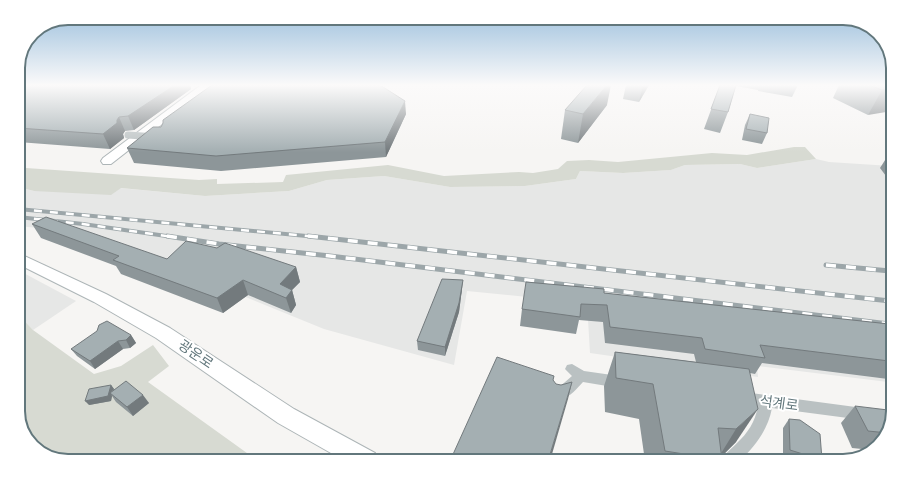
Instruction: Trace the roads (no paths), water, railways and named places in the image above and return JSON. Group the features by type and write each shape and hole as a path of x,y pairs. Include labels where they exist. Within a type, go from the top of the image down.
{"street":[{"path":"107,161 178,107"},
{"path":"128,135 164,137"},
{"name":"광운로","path":"25,261 100,298 163,333 286,416 354,454"},
{"path":"558,396 576,373 635,384"},
{"name":"석계로","path":"728,396 873,415"},
{"path":"736,454 753,438 764,418 766,401"}],"railway":[{"path":"25,210 317,237"},
{"path":"25,218 83,224 173,237"},
{"path":"167,236 219,244 330,256 886,324"},
{"path":"308,236 317,237"},
{"path":"317,237 886,301"},
{"path":"826,265 886,271"}]}
